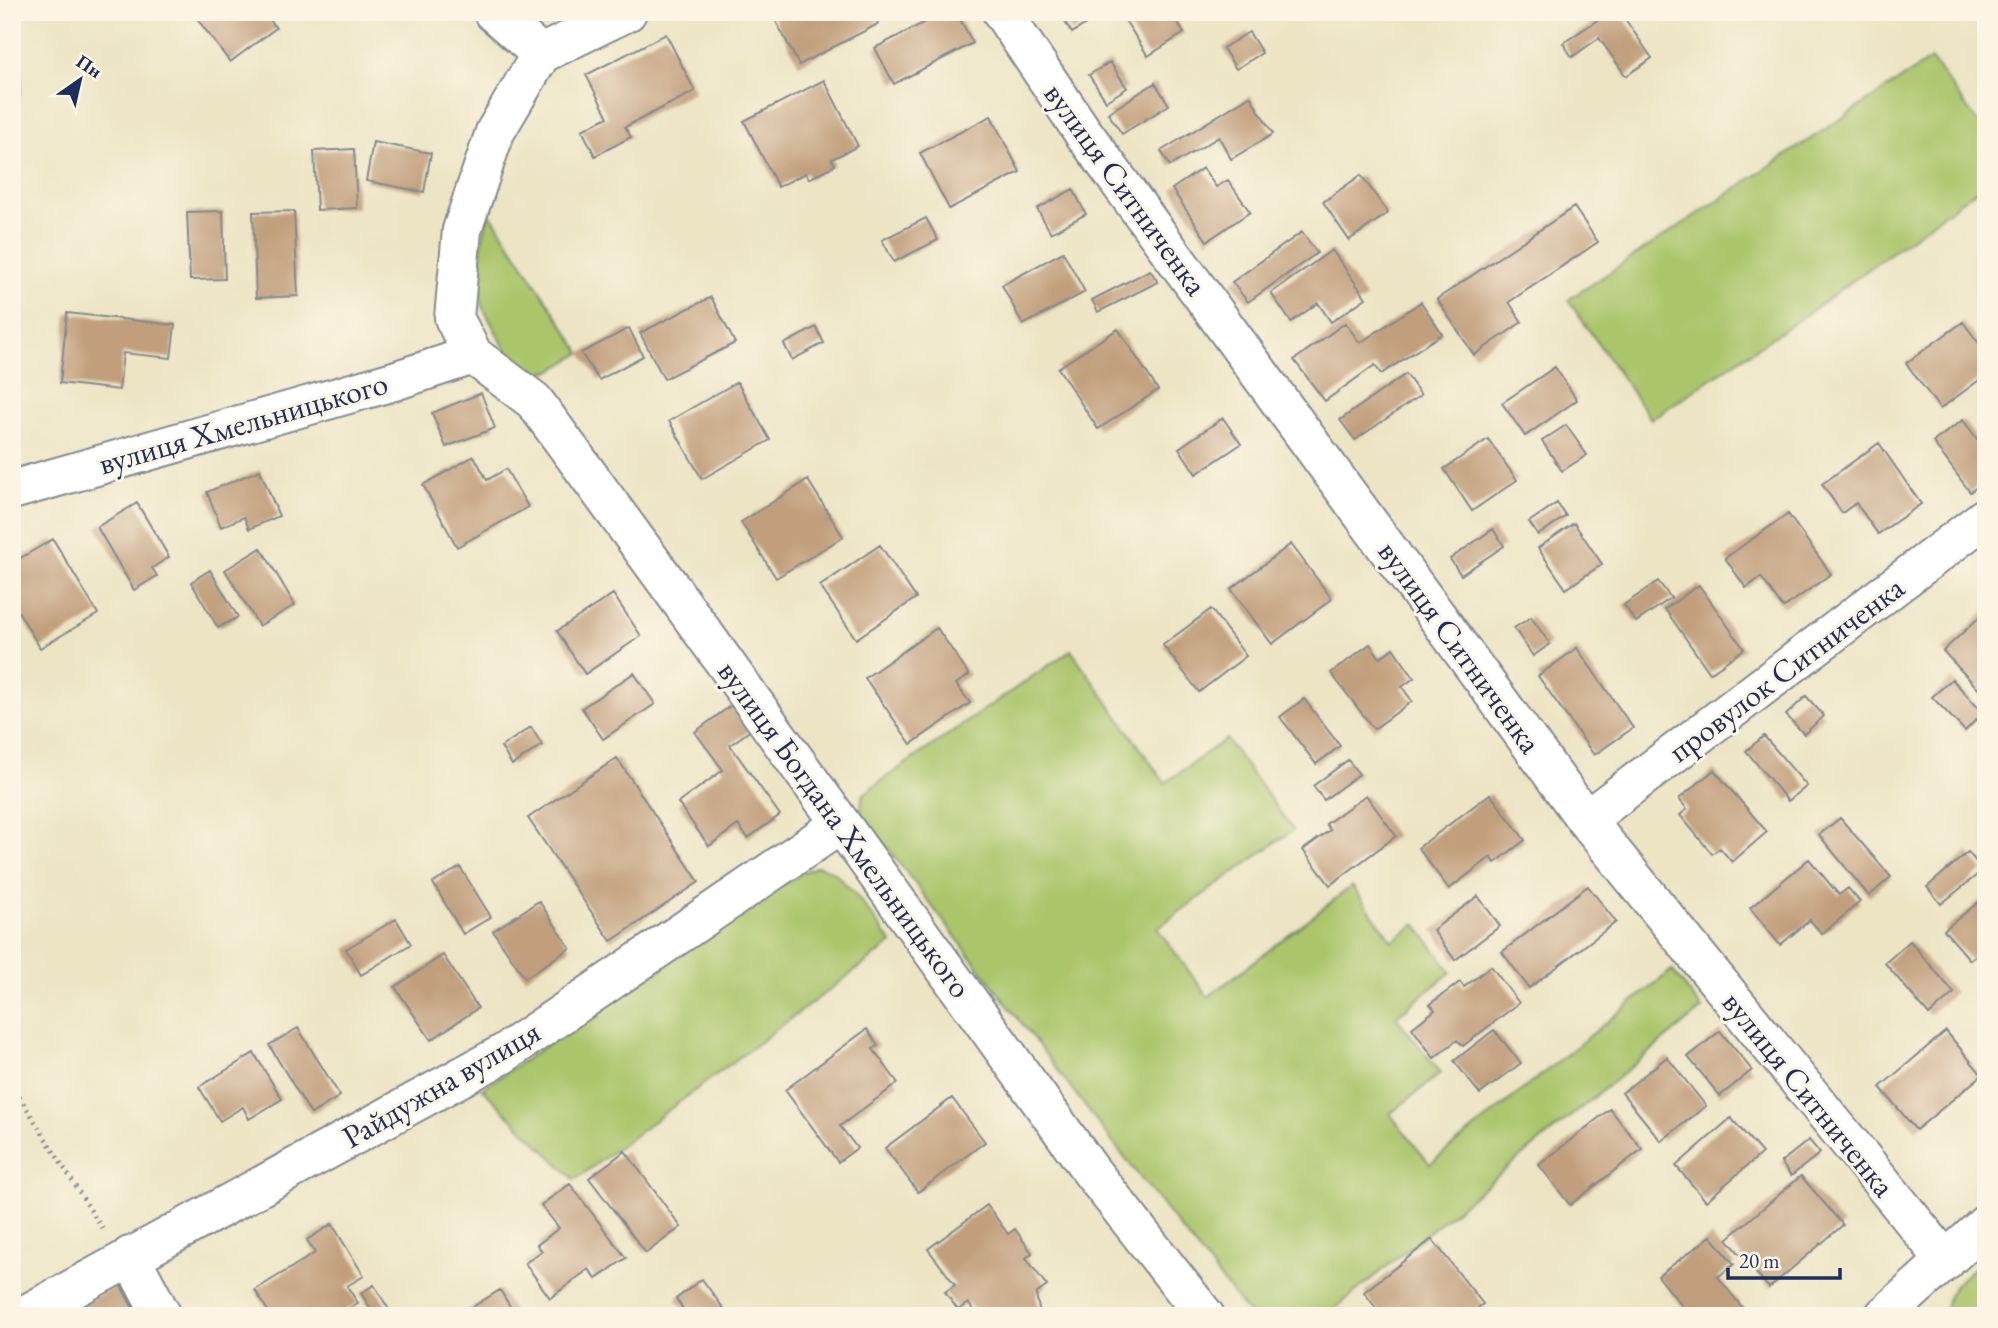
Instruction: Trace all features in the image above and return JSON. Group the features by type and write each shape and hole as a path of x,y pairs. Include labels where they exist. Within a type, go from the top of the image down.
{"street":[{"path":"493,12 541,54"},
{"path":"472,355 454,318 462,230 495,132 541,54 626,12"},
{"name":"вулиця Ситниченка","path":"1002,12 1082,131 1586,820 1946,1261"},
{"name":"вулиця Хмельницького","path":"12,490 394,381 472,355"},
{"name":"вулиця Богдана Хмельницького","path":"472,355 534,401 1091,1171 1205,1316"},
{"name":"провулок Ситниченка","path":"1586,820 1986,517"},
{"name":"Райдужна вулиця","path":"23,1316 503,1054 841,824"},
{"path":"1895,1312 1986,1224"},
{"path":"126,1258 162,1316"}],"path":[{"path":"12,1085 126,1258"}],"green space":[{"path":"1931,59 1986,133 1986,183 1813,310 1651,419 1568,300"},
{"path":"489,212 581,353 551,371 538,372 522,368 510,357 482,306 479,279 481,246"},
{"path":"1071,650 1165,783 1226,739 1293,830 1157,928 1208,997 1352,886 1392,941 1416,924 1451,972 1396,1017 1441,1073 1390,1114 1430,1164 1672,970 1702,1009 1326,1316 1250,1316 1117,1148 861,813 862,796 875,785"},
{"path":"818,866 834,872 855,894 892,943 575,1180 482,1089 801,873"},
{"path":"1986,1258 1986,1309 1979,1316 1946,1316 1948,1298 1957,1282"}],"building":[{"path":"12,12 16,12 20,96 12,96"},
{"path":"192,12 264,12 276,28 230,62"},
{"path":"771,12 872,12 878,24 799,65"},
{"path":"944,12 956,12 973,43 894,84 875,48"},
{"path":"1070,12 1104,12 1072,33 1062,17"},
{"path":"1171,12 1184,33 1148,56 1121,14"},
{"path":"1610,12 1620,12 1652,58 1626,76 1599,38 1572,57 1563,43"},
{"path":"1249,32 1262,53 1236,69 1223,48"},
{"path":"666,34 695,91 625,127 631,137 595,156 582,130 608,117 586,75"},
{"path":"1110,62 1127,88 1106,101 1089,75"},
{"path":"824,80 858,146 832,159 835,165 809,179 806,173 778,187 744,121"},
{"path":"1155,83 1169,105 1122,134 1108,113"},
{"path":"1250,96 1273,134 1231,159 1219,137 1170,166 1161,151"},
{"path":"991,116 1020,172 949,209 920,153"},
{"path":"373,142 431,153 424,192 366,181"},
{"path":"354,149 357,208 317,210 314,151"},
{"path":"1203,168 1216,187 1228,180 1250,212 1207,241 1172,189"},
{"path":"1361,175 1388,213 1349,240 1323,202"},
{"path":"1073,189 1086,214 1051,233 1037,209"},
{"path":"1574,207 1598,242 1509,302 1522,322 1474,355 1437,299"},
{"path":"223,211 225,279 190,280 187,212"},
{"path":"294,211 298,296 256,298 253,212"},
{"path":"926,218 938,240 894,262 882,240"},
{"path":"1302,232 1317,253 1248,302 1232,282"},
{"path":"1332,250 1366,298 1331,322 1318,303 1291,322 1271,293"},
{"path":"1063,252 1085,292 1023,325 1002,285"},
{"path":"1150,270 1158,282 1098,312 1092,300"},
{"path":"711,297 735,343 664,379 640,333"},
{"path":"1421,302 1442,334 1381,374 1375,365 1325,401 1294,360 1345,323 1360,343"},
{"path":"67,313 175,325 171,358 123,353 119,390 60,383"},
{"path":"1963,322 1986,353 1986,375 1940,409 1906,363"},
{"path":"816,327 824,343 792,360 784,344"},
{"path":"629,328 643,356 599,380 581,353"},
{"path":"1118,329 1158,390 1098,429 1058,368"},
{"path":"1555,367 1577,400 1525,436 1502,403"},
{"path":"1406,374 1421,395 1355,440 1340,420"},
{"path":"737,382 770,440 702,479 669,421"},
{"path":"481,393 495,428 446,447 432,413"},
{"path":"1223,418 1241,444 1196,474 1179,448"},
{"path":"1963,420 1986,451 1986,480 1970,492 1933,442"},
{"path":"1566,425 1587,455 1562,471 1542,441"},
{"path":"1488,439 1517,480 1472,511 1444,469"},
{"path":"1879,443 1921,504 1878,534 1856,503 1842,513 1822,484"},
{"path":"474,456 487,480 506,469 528,507 457,547 423,485"},
{"path":"260,470 279,516 249,529 244,517 221,527 207,492"},
{"path":"808,480 843,537 776,578 741,522"},
{"path":"137,503 169,557 152,568 157,576 134,590 97,527"},
{"path":"1557,503 1566,516 1538,535 1529,522"},
{"path":"1788,514 1831,574 1783,608 1761,577 1746,588 1725,558"},
{"path":"1574,523 1602,564 1566,589 1538,548"},
{"path":"1493,529 1504,546 1461,575 1450,559"},
{"path":"53,539 98,614 40,648 12,601 12,563"},
{"path":"1291,544 1332,599 1272,644 1231,589"},
{"path":"880,545 916,598 856,639 820,586"},
{"path":"261,548 295,605 259,626 225,570"},
{"path":"210,570 238,617 218,628 191,582"},
{"path":"1658,581 1671,598 1636,622 1624,605"},
{"path":"1699,585 1744,649 1710,673 1665,609"},
{"path":"613,594 641,636 585,674 557,631"},
{"path":"1211,609 1246,656 1199,692 1163,645"},
{"path":"1986,611 1986,691 1983,694 1943,651"},
{"path":"1531,617 1550,644 1533,656 1514,628"},
{"path":"937,628 969,675 956,684 970,703 911,744 865,678"},
{"path":"1370,644 1380,658 1393,648 1414,678 1402,687 1412,701 1374,729 1331,673"},
{"path":"1577,648 1633,728 1594,755 1538,676"},
{"path":"634,673 655,704 603,739 582,708"},
{"path":"1952,679 1983,713 1965,731 1932,697"},
{"path":"1806,696 1824,716 1804,734 1786,715"},
{"path":"1304,699 1340,746 1316,764 1280,717"},
{"path":"733,704 751,730 730,745 780,815 748,838 738,825 709,846 678,803 723,770 695,732"},
{"path":"531,727 542,745 512,765 501,747"},
{"path":"1764,736 1807,786 1788,801 1746,751"},
{"path":"617,758 699,882 611,941 528,818"},
{"path":"1348,760 1359,774 1324,800 1313,786"},
{"path":"1714,770 1767,832 1732,862 1720,848 1712,854 1680,815 1687,809 1679,799"},
{"path":"1490,794 1525,840 1495,863 1491,857 1449,889 1418,848"},
{"path":"1366,795 1396,836 1330,885 1303,850 1330,830 1326,824"},
{"path":"1840,818 1891,877 1869,896 1819,835"},
{"path":"1968,852 1983,870 1941,904 1927,887"},
{"path":"1809,859 1839,895 1848,888 1860,902 1822,934 1810,920 1780,945 1750,908"},
{"path":"460,867 491,917 463,934 433,883"},
{"path":"1588,886 1616,922 1529,988 1502,952"},
{"path":"1478,896 1500,926 1455,960 1433,930"},
{"path":"1986,896 1986,947 1970,960 1944,930"},
{"path":"539,901 570,948 525,978 493,931"},
{"path":"396,919 411,944 361,975 346,949"},
{"path":"1910,941 1954,993 1929,1015 1885,963"},
{"path":"443,955 478,1008 431,1040 395,987"},
{"path":"1491,966 1519,1003 1463,1046 1457,1040 1434,1058 1412,1028 1435,1010 1430,1004 1460,982 1464,987"},
{"path":"298,1028 340,1096 311,1114 269,1045"},
{"path":"867,1029 878,1046 873,1049 898,1083 840,1126 857,1148 838,1162 785,1090"},
{"path":"1494,1030 1521,1063 1480,1094 1454,1061"},
{"path":"1720,1031 1752,1070 1720,1096 1688,1057"},
{"path":"1946,1031 1982,1075 1916,1130 1880,1087"},
{"path":"254,1053 282,1099 249,1119 243,1107 220,1121 199,1087"},
{"path":"1667,1057 1706,1106 1661,1141 1622,1093"},
{"path":"952,1098 985,1142 918,1192 885,1148"},
{"path":"1610,1109 1642,1149 1570,1205 1539,1165"},
{"path":"1731,1118 1762,1153 1706,1201 1676,1166"},
{"path":"1809,1140 1820,1153 1791,1176 1781,1162"},
{"path":"625,1151 681,1227 646,1253 589,1178"},
{"path":"1801,1176 1843,1225 1769,1288 1727,1239"},
{"path":"570,1184 626,1258 596,1279 589,1269 550,1298 525,1263 542,1251 537,1245 559,1228 541,1205"},
{"path":"987,1205 1008,1234 1015,1229 1032,1253 1026,1258 1047,1286 1036,1294 1040,1314 1038,1316 978,1316 968,1303 958,1310 945,1292 955,1285 928,1249"},
{"path":"332,1224 364,1276 347,1286 358,1303 336,1316 271,1316 255,1290 315,1253 307,1240"},
{"path":"1711,1236 1734,1264 1718,1277 1749,1316 1690,1316 1658,1276"},
{"path":"1432,1239 1483,1304 1467,1316 1382,1316 1364,1292"},
{"path":"702,1279 729,1316 688,1316 676,1299"},
{"path":"120,1284 136,1314 133,1316 60,1316"},
{"path":"374,1285 393,1316 375,1316 361,1293"},
{"path":"500,1290 516,1316 458,1316"}]}
